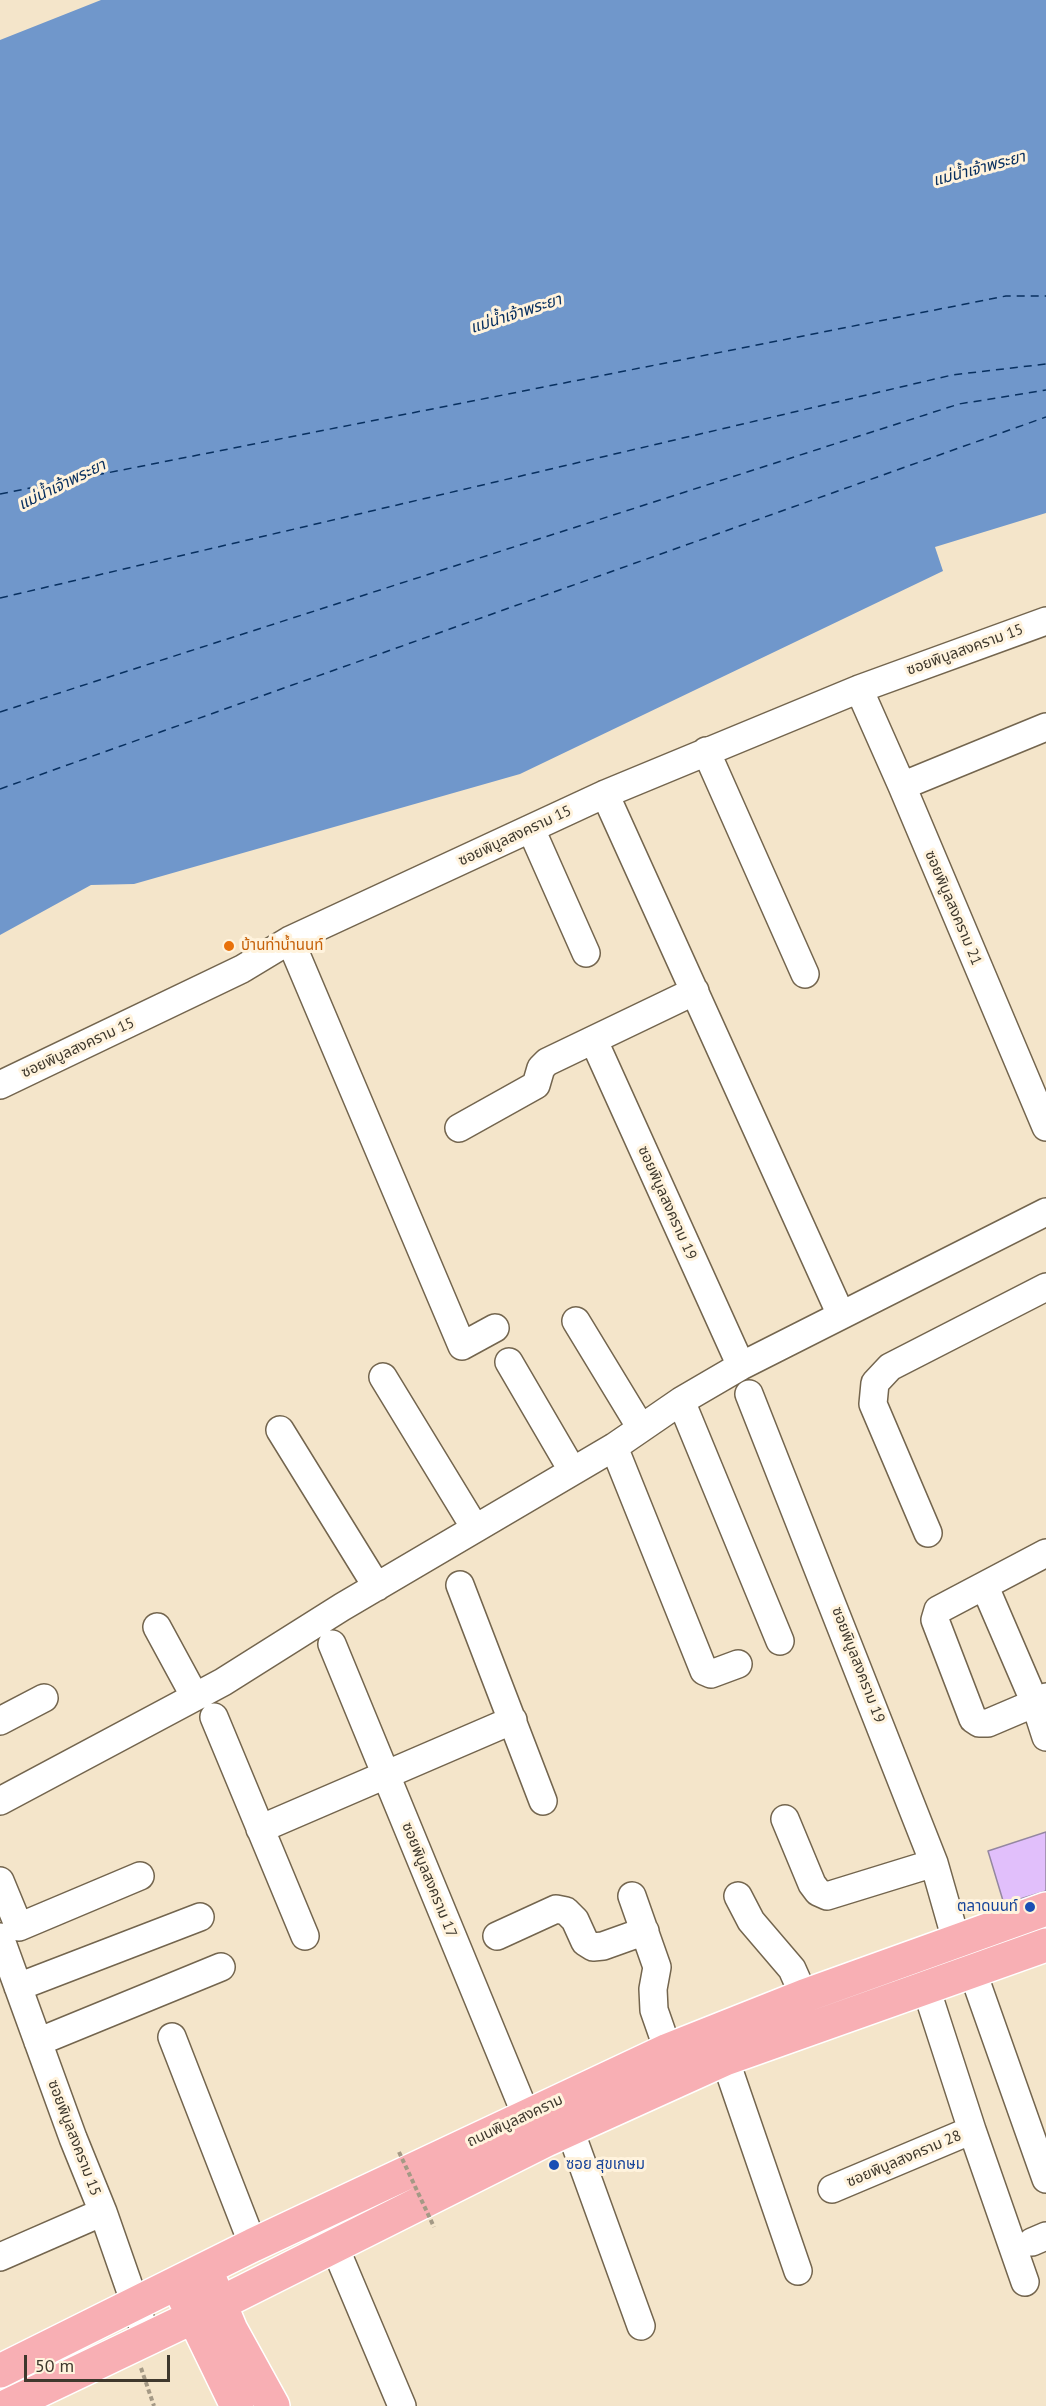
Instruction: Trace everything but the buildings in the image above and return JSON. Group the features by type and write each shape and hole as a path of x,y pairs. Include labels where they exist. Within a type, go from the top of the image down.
{"main road":[{"name":"ถนนพิบูลสงคราม","path":"0,2371 205,2268 668,2050 804,1996 1046,1909"},
{"name":"ถนนพิบูลสงคราม","path":"7,2406 207,2310 334,2245 570,2130 725,2059 1046,1945"},
{"path":"205,2268 207,2310 237,2406"},
{"path":"176,2282 231,2330 273,2406"}],"street":[{"name":"ซอยพิบูลสงคราม 15","path":"0,1085 242,969 290,940 605,794 859,689 1046,621"},
{"name":"ซอยพิบูลสงคราม 21","path":"859,689 1045,1122"},
{"path":"902,786 1046,727"},
{"path":"706,752 805,974"},
{"path":"605,794 841,1316"},
{"path":"531,829 586,953"},
{"path":"290,940 462,1346 495,1328"},
{"path":"459,1128 536,1085 541,1068 547,1062 695,991"},
{"name":"ซอยพิบูลสงคราม 19","path":"594,1041 741,1366"},
{"path":"0,1801 195,1697 614,1447 681,1401 741,1366 1046,1212"},
{"path":"928,1533 873,1404 875,1383 890,1367 1046,1287"},
{"path":"576,1321 641,1428"},
{"path":"509,1362 572,1470"},
{"path":"383,1377 475,1528"},
{"name":"ซอยพิบูลสงคราม 19","path":"749,1394 934,1863 956,1940"},
{"path":"681,1401 780,1641"},
{"path":"280,1430 377,1587"},
{"path":"614,1447 704,1671 711,1674 738,1664"},
{"path":"1041,1700 988,1723 979,1723 973,1719 935,1620 938,1610 1046,1553"},
{"path":"460,1585 543,1801"},
{"path":"985,1587 1041,1700 1046,1737"},
{"path":"157,1627 195,1697"},
{"name":"ซอยพิบูลสงคราม 17","path":"332,1644 526,2115"},
{"path":"0,1721 44,1698"},
{"path":"214,1717 305,1936"},
{"path":"260,1829 385,1773 513,1720"},
{"path":"785,1819 812,1884 818,1892 827,1896 934,1863"},
{"path":"0,1881 19,1927 140,1876"},
{"path":"632,1896 657,1967 653,1989 654,2010 668,2050"},
{"path":"738,1896 751,1921 792,1969 804,1996"},
{"path":"497,1936 556,1909 566,1911 575,1920 585,1942 593,1947 603,1946 645,1931"},
{"path":"18,1987 200,1917"},
{"name":"ซอยพิบูลสงคราม 15","path":"1,1943 103,2212 135,2304 140,2342"},
{"path":"38,2042 221,1966"},
{"path":"972,1970 1046,2179"},
{"name":"ซอยพิบูลสงคราม 28","path":"832,2189 972,2130 926,1988"},
{"path":"172,2037 253,2245"},
{"path":"725,2059 798,2271"},
{"path":"570,2130 641,2326"},
{"path":"972,2130 1025,2282"},
{"path":"0,2257 103,2212"},
{"path":"334,2245 402,2406"}],"path":[{"path":"399,2152 434,2227"},
{"path":"140,2342 154,2406"}],"water":[{"name":"แม่น้ำเจ้าพระยา","path":"101,0 1046,0 1046,513 935,547 943,571 520,774 134,884 91,885 0,935 0,40"}],"ferry route":[{"path":"0,494 1006,296 1046,296"},
{"path":"0,598 952,375 1046,364"},
{"path":"0,712 959,404 1046,390"},
{"path":"0,789 1046,417"}],"place":[{"name":"บ้านท่าน้ำนนท์","path":"229,946"},
{"name":"ตลาดนนท์","path":"1030,1907"},
{"name":"ซอย สุขเกษม","path":"554,2165"}]}
